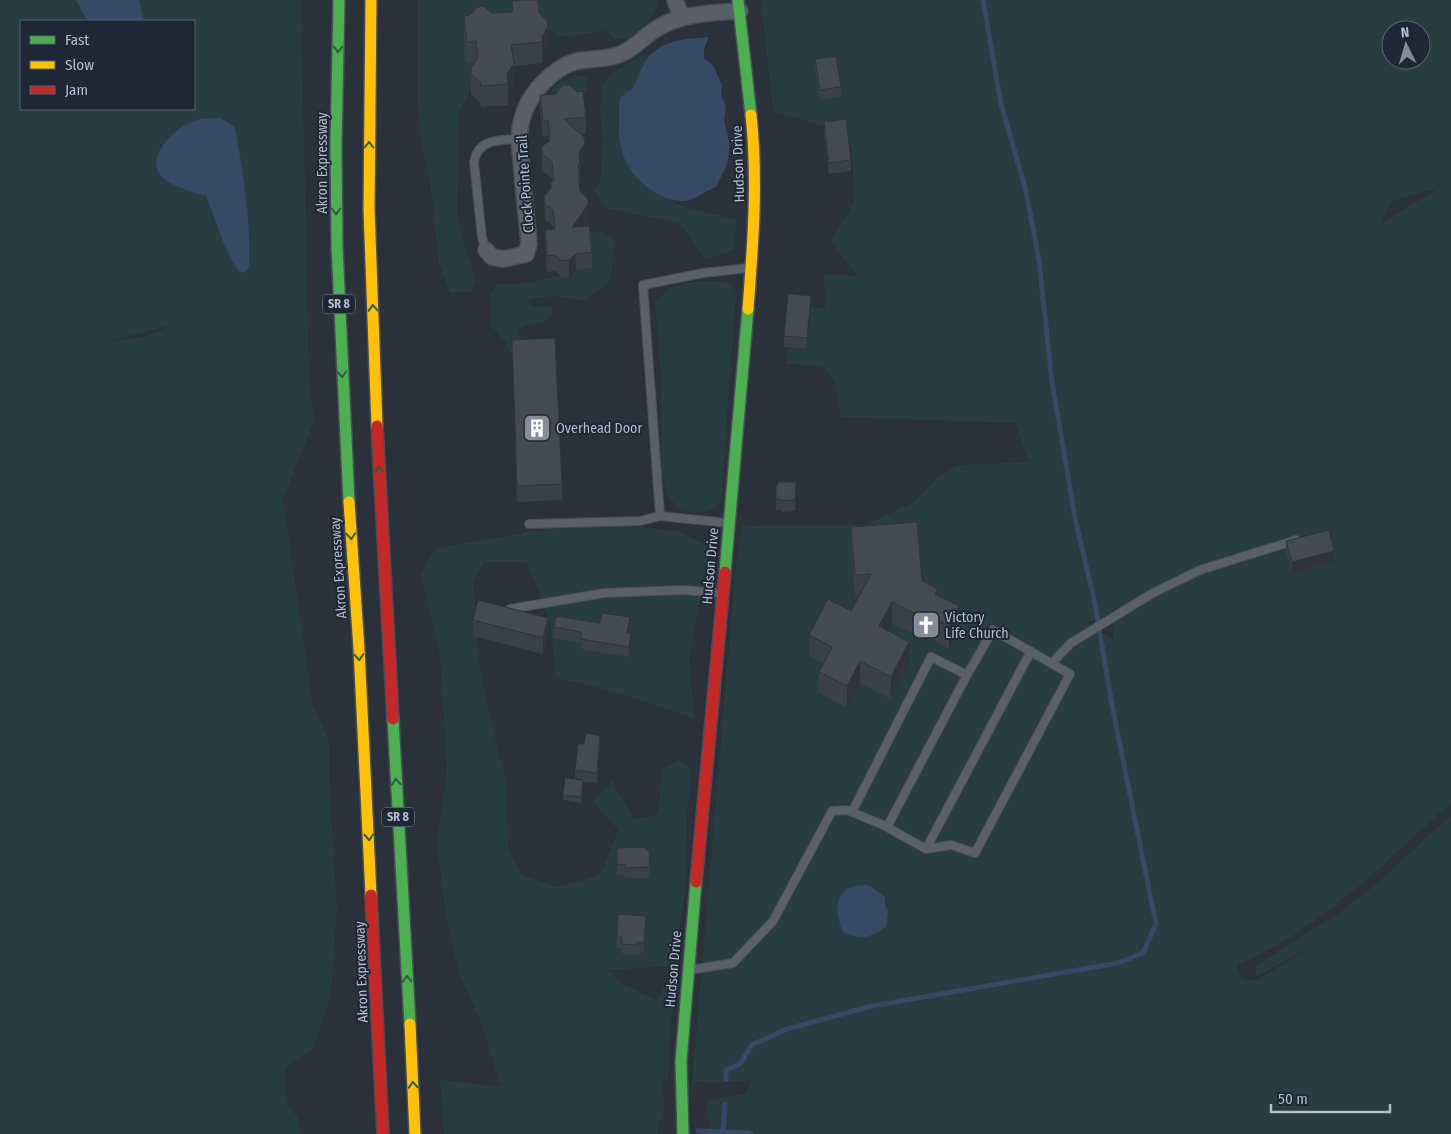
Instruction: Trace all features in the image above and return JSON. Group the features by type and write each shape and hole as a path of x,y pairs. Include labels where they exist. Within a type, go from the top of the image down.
{"main road":[{"name":"Akron Expressway","path":"339,0 336,145 337,256 383,1134"},
{"name":"SR 8","path":"371,0 369,209 378,470 415,1134"},
{"name":"Hudson Drive","path":"683,1134 681,1061 688,970 723,593 755,207 755,152 739,6"}],"street":[{"path":"675,0 682,17"},
{"name":"Clock Pointe Trail","path":"486,250 492,258 504,259 526,254 529,244 520,139 521,120 533,93 548,78 568,64 604,59 625,52 656,29 675,19 739,6"}],"lane":[{"path":"486,250 482,238 475,157 480,148 489,142 520,139"},
{"path":"660,516 643,285 703,273 751,268"},
{"path":"529,524 640,521 660,516 729,523"},
{"path":"1052,663 1070,644 1153,593 1200,570 1303,538"},
{"path":"510,608 604,593 683,590 723,593"},
{"path":"688,970 732,963 773,921 832,812 846,810 852,812 887,827 926,849 950,845 975,853 1070,674 993,630 967,675 887,827"},
{"path":"926,849 1031,651"},
{"path":"852,812 931,657 967,675"}],"green space":[{"path":"0,0 301,0 309,378 314,420 283,500 313,706 329,741 329,778 337,907 331,994 313,1050 285,1068 285,1100 298,1118 300,1134 0,1134","holes":["173,324 146,337 111,341"]},
{"path":"417,0 658,0 648,21 628,38 615,39 608,31 560,37 545,27 474,63 479,83 471,89 459,112 457,216 467,254 477,281 470,292 450,292 439,263 430,181 422,147 417,102"},
{"path":"761,0 1451,0 1451,803 1363,883 1320,917 1288,939 1237,966 1242,979 1256,981 1311,947 1255,977 1257,965 1339,913 1374,886 1451,815 1451,1134 710,1134 707,1101 745,1094 754,1080 712,1083 692,1082 736,565 742,526 865,525 912,503 937,478 958,465 1029,462 1015,423 841,417 835,382 822,366 786,364 788,347 807,349 811,307 825,308 824,274 858,276 830,242 854,202 852,148 829,128 773,111","holes":["1435,191 1381,223 1393,201 1416,193","1114,609 1113,640 1089,624 1078,626 1106,616"]},
{"path":"651,54 632,89 624,93 618,106 620,147 645,185 670,198 677,205 737,220 734,250 706,259 679,223 609,209 602,204 595,191 601,177 602,138 600,110 602,85 615,71 642,55"},
{"path":"584,76 587,79 587,93 555,103 552,91 555,85"},
{"path":"582,230 603,232 614,241 611,280 583,301 556,296 534,298 525,301 534,306 552,307 553,315 544,322 529,324 519,329 522,356 510,354 507,344 491,326 491,295 497,284 528,283 562,277"},
{"path":"714,281 729,283 735,290 736,295 721,498 718,504 710,511 698,513 680,511 667,494 662,474 661,378 655,301 672,287 691,282"},
{"path":"595,522 678,531 709,547 689,659 695,719 626,696 556,678 550,622 527,562 485,562 473,581 478,658 498,752 507,782 508,851 522,875 555,887 601,874 618,830 592,801 612,781 634,820 658,814 662,769 678,760 692,768 687,816 686,885 674,966 608,970 621,983 657,1001 667,980 676,993 671,1020 668,1080 663,1083 664,1109 657,1129 658,1134 444,1134 440,1080 501,1087 482,1025 459,973 445,910 437,842 447,769 440,655 421,574 435,549 485,539"}],"water":[{"path":"76,0 139,0 144,20 86,20"},
{"path":"709,37 704,49 704,58 713,65 722,85 721,95 726,106 724,120 729,142 729,154 726,167 716,187 690,200 671,199 661,196 643,184 635,176 624,158 619,136 620,100 624,94 632,89 645,62 656,50 678,41"},
{"path":"220,118 235,127 246,196 249,266 246,271 240,273 225,245 206,196 172,184 161,176 156,163 158,154 169,138 185,125 203,119"},
{"path":"865,885 870,886 885,897 885,905 888,911 886,927 870,936 860,937 842,931 839,922 838,906 839,899 847,890"}],"building":[{"path":"538,0 539,13 547,20 548,27 542,36 542,42 511,45 514,64 507,73 508,84 481,86 480,82 471,74 471,68 478,57 476,41 467,42 464,16 470,15 477,7 484,6 491,13 513,12 512,1"},
{"path":"836,56 841,87 820,90 815,59"},
{"path":"562,85 570,85 577,92 583,91 586,117 564,119 584,137 585,144 579,152 580,165 578,165 580,191 588,199 588,205 572,227 589,226 592,252 576,254 569,260 562,261 555,255 547,256 545,230 555,229 553,210 545,204 544,196 551,188 551,182 554,181 552,162 542,154 542,146 550,141 548,120 543,121 540,95 556,94"},
{"path":"846,119 851,160 829,163 824,122"},
{"path":"788,294 811,296 807,338 784,336"},
{"name":"Overhead Door","path":"555,338 562,484 517,486 512,340"},
{"path":"778,482 796,482 795,500 782,501 776,499 776,485 778,485"},
{"name":"Victory Life Church","path":"917,522 922,581 938,589 935,594 959,606 949,626 924,613 922,617 892,602 879,626 909,642 891,677 860,661 847,686 819,672 832,647 809,635 828,599 851,611 871,574 855,575 851,527"},
{"path":"1329,530 1334,551 1292,562 1286,541"},
{"path":"478,600 548,618 543,638 473,620"},
{"path":"602,613 630,617 627,633 631,633 629,647 581,639 581,632 554,627 556,616 600,623"},
{"path":"586,733 600,736 597,773 575,770 578,744 584,744"},
{"path":"565,778 583,780 581,797 563,795"},
{"path":"646,847 646,850 649,850 650,867 625,868 625,864 617,865 617,848"},
{"path":"618,914 646,916 644,943 637,942 637,945 622,944 622,937 617,937"}],"waterway":[{"path":"726,1079 726,1070 740,1064 752,1045 787,1029 872,1006 1118,963 1143,953 1156,924 1112,705 1095,604 1075,518 1052,382 1039,261 1026,191 1001,104 983,0"},
{"path":"723,1132 725,1104"},
{"path":"698,1131 751,1134"}],"traffic: fast":[{"path":"339,0 336,145 337,246 349,502"},
{"path":"738,0 751,115"},
{"path":"725,572 748,309"},
{"path":"393,719 410,1024"},
{"path":"683,1134 681,1061 696,882"}],"traffic: slow":[{"path":"371,0 369,209 377,426"},
{"path":"748,309 754,188 751,115"},
{"path":"349,502 359,649 371,895"},
{"path":"410,1024 415,1134"}],"traffic: jam":[{"path":"377,426 393,719"},
{"path":"696,882 725,572"},
{"path":"371,895 383,1134"}],"place":[{"name":"Overhead Door","path":"537,428"},
{"name":"Victory Life Church","path":"926,625"}]}
